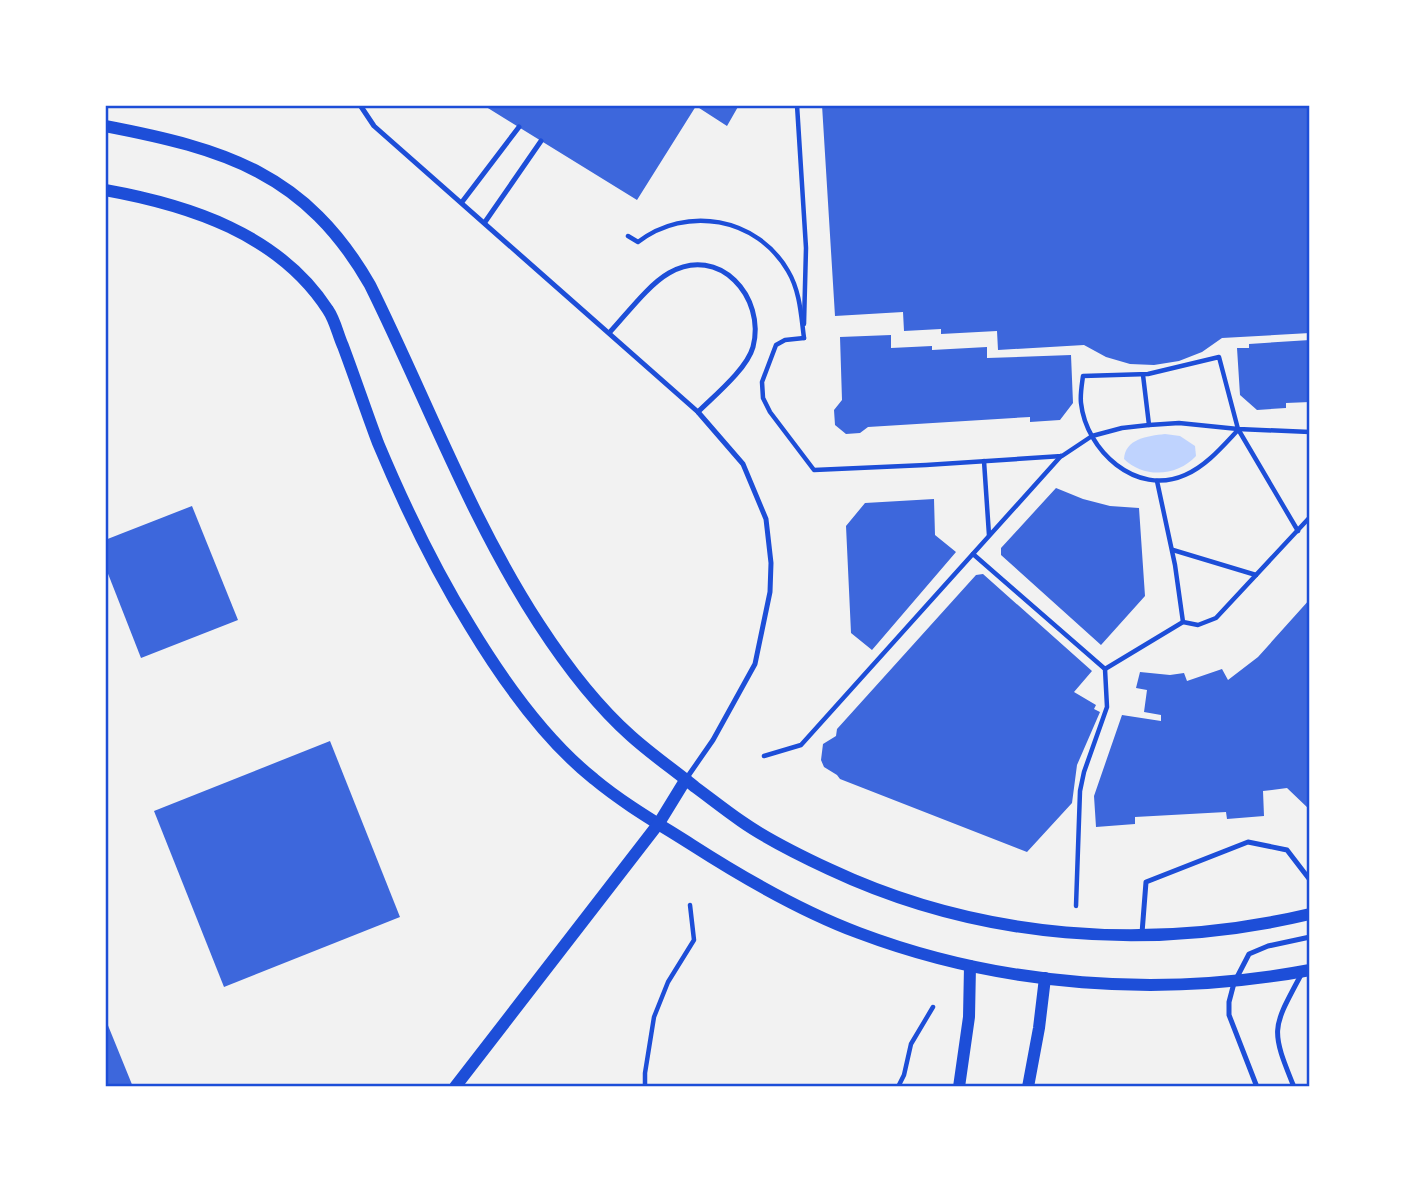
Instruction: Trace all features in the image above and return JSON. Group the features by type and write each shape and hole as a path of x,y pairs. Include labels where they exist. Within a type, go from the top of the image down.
{"street":[{"path":"105,125 182,142 238,160 291,192 336,234 355,258 370,285 487,533 540,625 577,677 632,737 740,821 793,852 850,879 910,902 1000,925 1063,933 1142,937 1228,929 1310,914"},
{"path":"105,190 171,205 233,227 286,264 310,288 330,312 393,475 433,562 478,639 520,698 571,757 592,778 659,823 744,877 810,912 887,943 970,966 1045,978 1142,985 1234,983 1306,970"},
{"path":"455,1087 659,823 686,779"},
{"path":"959,1087 969,1017 970,966"},
{"path":"1028,1087 1040,1028 1045,978"}],"lane":[{"path":"360,105 374,126 698,412 743,464 766,519 771,592 755,664 713,740 686,779"},
{"path":"462,202 519,127"},
{"path":"485,222 541,141"},
{"path":"609,333 668,273 692,265 705,265 728,273 751,303 755,332 753,350 734,377 698,412"},
{"path":"1142,937 1146,882 1248,842 1287,850 1310,880"},
{"path":"1257,1087 1229,1015 1234,983 1249,954 1268,946 1310,937"},
{"path":"1294,1087 1279,1051 1275,1032 1280,1013 1306,970"}],"path":[{"path":"797,105 806,248 804,338"},
{"path":"628,236 638,242 664,227 699,219 736,226 758,238 788,271 799,299 804,338"},
{"path":"804,338 785,340 776,345 761,387 770,412 814,470 1062,456"},
{"path":"1238,429 1216,454 1182,477 1157,481 1132,475 1120,468 1092,436 1081,404 1083,376 1143,375 1219,357 1238,429 1298,531"},
{"path":"1143,375 1150,425"},
{"path":"764,756 801,745 1062,456 1092,436 1122,428 1179,424 1310,432"},
{"path":"984,461 989,536"},
{"path":"1157,481 1172,550 1183,622"},
{"path":"1105,669 1183,622 1198,625 1216,618 1310,517"},
{"path":"1172,550 1256,575"},
{"path":"973,554 1105,669 1107,707 1080,791 1076,906"},
{"path":"645,1087 654,1017 668,982 694,940 690,905"},
{"path":"898,1087 911,1044 933,1007"}],"water":[{"path":"1165,434 1180,436 1195,446 1196,456 1180,468 1161,472 1141,470 1124,459 1125,452 1133,443"}],"building":[{"path":"483,105 739,105 727,126 696,106 637,200"},
{"path":"822,105 1310,105 1310,333 1222,338 1202,352 1179,361 1154,365 1130,364 1106,357 1084,345 998,350 997,331 941,334 941,329 904,331 903,312 835,316"},
{"path":"891,335 891,348 932,346 932,350 987,347 987,358 1071,355 1073,403 1060,420 1030,422 1030,417 868,427 860,433 846,434 835,425 834,410 842,400 840,337"},
{"path":"1310,340 1310,402 1286,403 1286,408 1257,410 1240,395 1237,348 1249,348 1249,344"},
{"path":"1056,488 1110,506 1139,508 1145,596 1101,645 1001,555 1001,548"},
{"path":"934,499 935,535 956,552 872,650 851,633 846,526 865,503"},
{"path":"192,506 238,620 141,658 105,566 105,540"},
{"path":"983,574 1092,671 1074,692 1096,705 1094,709 1100,712 1077,765 1072,803 1027,852 840,779 824,767 821,760 823,744 836,736 837,729 976,575"},
{"path":"1310,599 1310,810 1287,788 1263,791 1264,816 1227,819 1226,812 1135,817 1135,824 1096,827 1094,796 1122,715 1161,721 1161,715 1144,712 1147,690 1136,688 1140,672 1170,675 1184,673 1187,681 1222,669 1228,680 1258,657"},
{"path":"330,741 400,917 224,987 154,811"},
{"path":"105,1018 133,1087 105,1087"}]}
